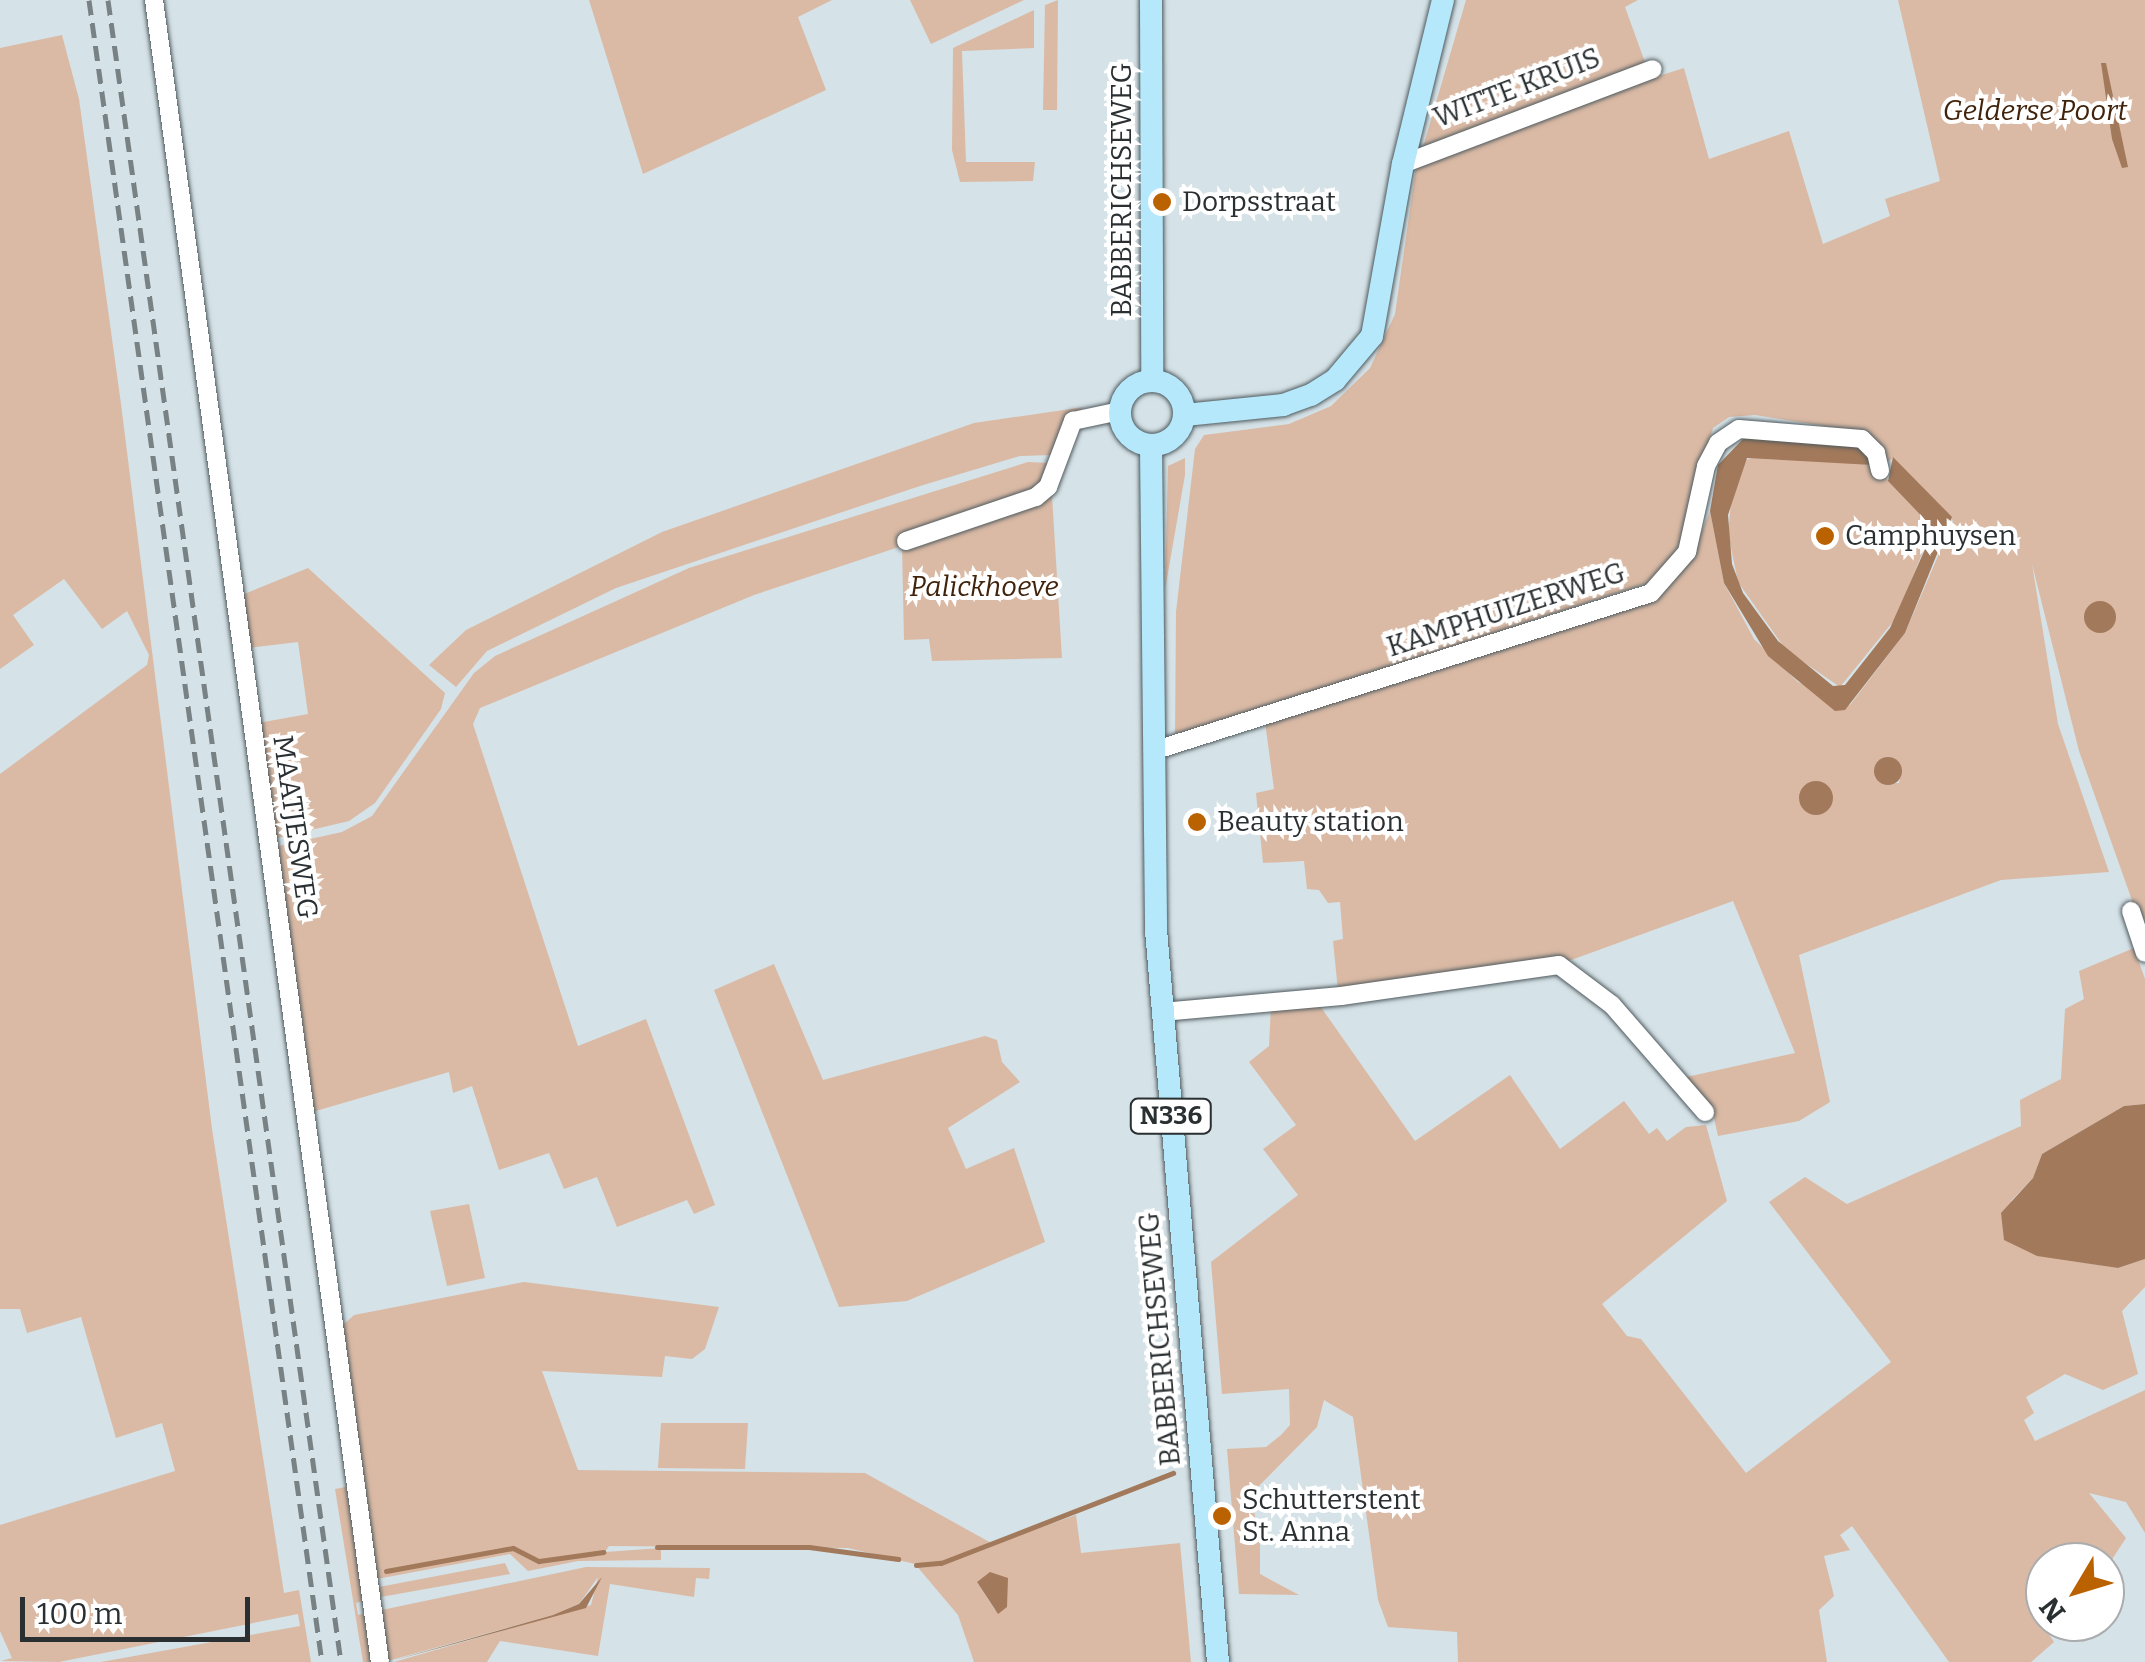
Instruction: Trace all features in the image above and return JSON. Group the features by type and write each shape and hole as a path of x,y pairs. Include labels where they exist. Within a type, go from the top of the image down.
{"main road":[{"name":"BABBERICHSEWEG","path":"1151,0 1152,380"},
{"name":"WITTE KRUIS","path":"1185,414 1282,405 1335,380 1357,357 1376,325 1403,164 1443,0"},
{"path":"1152,380 1176,391 1185,414 1174,437 1152,446 1128,435 1120,411 1130,390 1152,380"},
{"name":"BABBERICHSEWEG","path":"1152,446 1152,751 1162,1012 1218,1662"}],"street":[{"name":"MAATJESWEG","path":"154,0 380,1662"},
{"name":"WITTE KRUIS","path":"1403,164 1652,69"},
{"path":"906,541 1036,497 1048,487 1073,421 1120,411"},
{"name":"KAMPHUIZERWEG","path":"1152,751 1651,593 1688,552 1706,466 1718,443 1739,429 1862,439 1876,453 1880,471"},
{"path":"2131,911 2145,953"},
{"path":"1162,1012 1340,996 1559,965 1612,1005 1705,1112"}],"green space":[{"path":"589,0 832,0 798,17 826,90 643,174"},
{"path":"910,0 1024,0 931,44"},
{"path":"1058,0 1057,110 1043,110 1045,5"},
{"path":"1466,0 1638,0 1625,7 1646,65 1423,147"},
{"name":"Gelderse Poort","path":"1898,0 2145,0 2145,937 2079,751 2032,564 2058,724 2109,872 2001,880 1799,955 1830,1102 1799,1121 1718,1136 1712,1109 1682,1078 1795,1053 1733,901 1563,963 1338,991 1333,941 1343,939 1340,902 1328,903 1319,890 1307,889 1304,861 1263,863 1256,793 1274,789 1265,722 1644,601 1694,550 1710,511 1724,583 1754,639 1798,682 1850,705 1905,633 1953,521 1893,458 1884,464 1869,433 1755,415 1729,417 1713,428 1682,540 1658,580 1175,736 1176,612 1195,449 1204,435 1289,424 1331,406 1370,368 1395,314 1416,167 1621,88 1684,68 1709,159 1789,131 1823,244 1890,216 1885,199 1940,181","holes":["1890,757 1901,772 1899,783 1885,784 1876,774","1816,782 1833,799 1819,815 1806,785"]},
{"path":"1034,10 1034,48 962,51 966,162 1035,162 1033,181 960,182 952,150 953,48"},
{"path":"62,35 79,99 121,404 212,1129 284,1593 299,1590 311,1662 101,1662 300,1626 298,1614 59,1662 1,1661 12,1658 0,1631 0,1525 175,1471 162,1423 116,1438 81,1317 27,1333 20,1309 0,1309 0,774 147,665 149,655 127,611 102,629 64,579 13,615 34,645 0,669 0,48"},
{"path":"1084,407 1065,420 1053,455 1020,456 920,486 616,588 487,651 456,687 429,665 466,630 662,532 974,423"},
{"path":"1764,454 1872,465 1934,524 1896,618 1840,687 1786,650 1738,582 1728,533 1732,493 1743,461"},
{"path":"1185,458 1185,475 1165,590 1168,466"},
{"name":"Palickhoeve","path":"1028,462 1050,463 1062,658 932,661 929,639 904,640 902,546 754,595 480,708 473,724 578,1046 646,1019 715,1205 694,1214 687,1200 617,1227 597,1177 564,1189 549,1153 499,1170 472,1086 453,1093 449,1072 309,1113 274,847 342,832 372,816 474,673 495,656 689,568"},
{"path":"308,568 445,693 441,709 375,803 349,821 273,839 258,723 308,714 298,642 248,648 242,595"},
{"path":"2134,948 2145,979 2145,1104 2124,1106 2042,1154 2033,1178 2011,1201 2082,1262 2118,1268 2145,1259 2145,1287 2122,1311 2138,1374 2103,1390 2065,1374 2026,1397 2034,1413 2024,1420 2035,1441 2145,1390 2145,1533 2126,1502 2089,1493 2126,1538 2123,1542 2025,1542 2025,1642 2054,1642 2031,1662 1949,1662 1852,1526 1840,1535 1850,1550 1824,1556 1834,1596 1819,1610 1827,1662 1458,1662 1457,1632 1388,1627 1378,1600 1353,1417 1324,1400 1317,1427 1249,1496 1260,1532 1260,1574 1299,1595 1239,1594 1227,1449 1266,1447 1281,1435 1290,1425 1289,1389 1222,1394 1211,1262 1298,1195 1263,1149 1296,1125 1249,1062 1269,1046 1271,1006 1318,1003 1415,1141 1510,1075 1560,1149 1624,1101 1649,1134 1657,1128 1667,1141 1686,1127 1706,1125 1727,1201 1602,1304 1627,1336 1641,1339 1746,1473 1891,1362 1769,1202 1805,1177 1847,1204 2021,1126 2020,1100 2061,1079 2065,1009 2084,999 2079,971"},
{"path":"774,964 823,1080 985,1036 997,1040 1002,1062 1020,1082 948,1128 966,1169 1014,1148 1045,1242 907,1301 839,1307 714,990"},
{"path":"469,1204 485,1278 447,1286 430,1211"},
{"path":"524,1282 719,1307 705,1349 692,1359 665,1356 662,1377 542,1371 578,1470 865,1473 993,1544 1076,1515 1081,1553 1180,1543 1191,1662 974,1662 958,1615 915,1564 848,1548 609,1546 605,1552 661,1548 661,1560 578,1561 528,1571 510,1554 377,1579 342,1326 354,1315","holes":["1008,1578 995,1610 977,1582"]},
{"path":"661,1423 748,1423 745,1469 658,1468"},
{"path":"351,1486 365,1600 356,1603 358,1615 367,1613 375,1662 363,1662 335,1489"},
{"path":"505,1563 510,1574 375,1598 379,1587"},
{"path":"586,1567 710,1568 709,1579 696,1578 694,1597 610,1584 598,1656 500,1641 487,1662 394,1662 591,1605 598,1577 579,1604 553,1615 384,1662 377,1611"}],"shaded area":[{"path":"2101,63 2106,63 2128,167 2122,168 2112,139"},
{"path":"1744,438 1864,444 1872,465 1747,458 1728,515 1732,564 1743,593 1778,641 1833,686 1845,685 1890,628 1934,529 1888,481 1893,457 1952,517 1905,633 1845,710 1835,711 1768,656 1724,583 1710,511 1718,465"},
{"path":"2100,601 2111,606 2116,617 2111,628 2100,633 2089,628 2084,617 2089,606"},
{"path":"1888,757 1898,761 1902,771 1898,781 1888,785 1878,781 1874,771 1878,761"},
{"path":"1816,781 1828,786 1833,798 1828,810 1816,815 1804,810 1799,798 1804,786"},
{"path":"2145,1104 2145,1259 2118,1268 2037,1256 2004,1240 2001,1213 2033,1178 2042,1154 2124,1106"},
{"path":"990,1572 1008,1578 1007,1607 998,1614 977,1582"},
{"path":"602,1577 586,1608 391,1661 553,1615 579,1604"}],"waterway":[{"path":"916,1565 941,1563 1173,1473"},
{"path":"657,1547 809,1547 898,1559"},
{"path":"386,1571 513,1548 539,1561 603,1552"}],"railway":[{"path":"89,0 322,1662"},
{"path":"108,0 341,1662"}],"place":[{"name":"Dorpsstraat","path":"1162,202"},
{"name":"Camphuysen","path":"1825,536"},
{"name":"Beauty station","path":"1197,822"},
{"name":"Schutterstent St. Anna","path":"1222,1516"}]}
